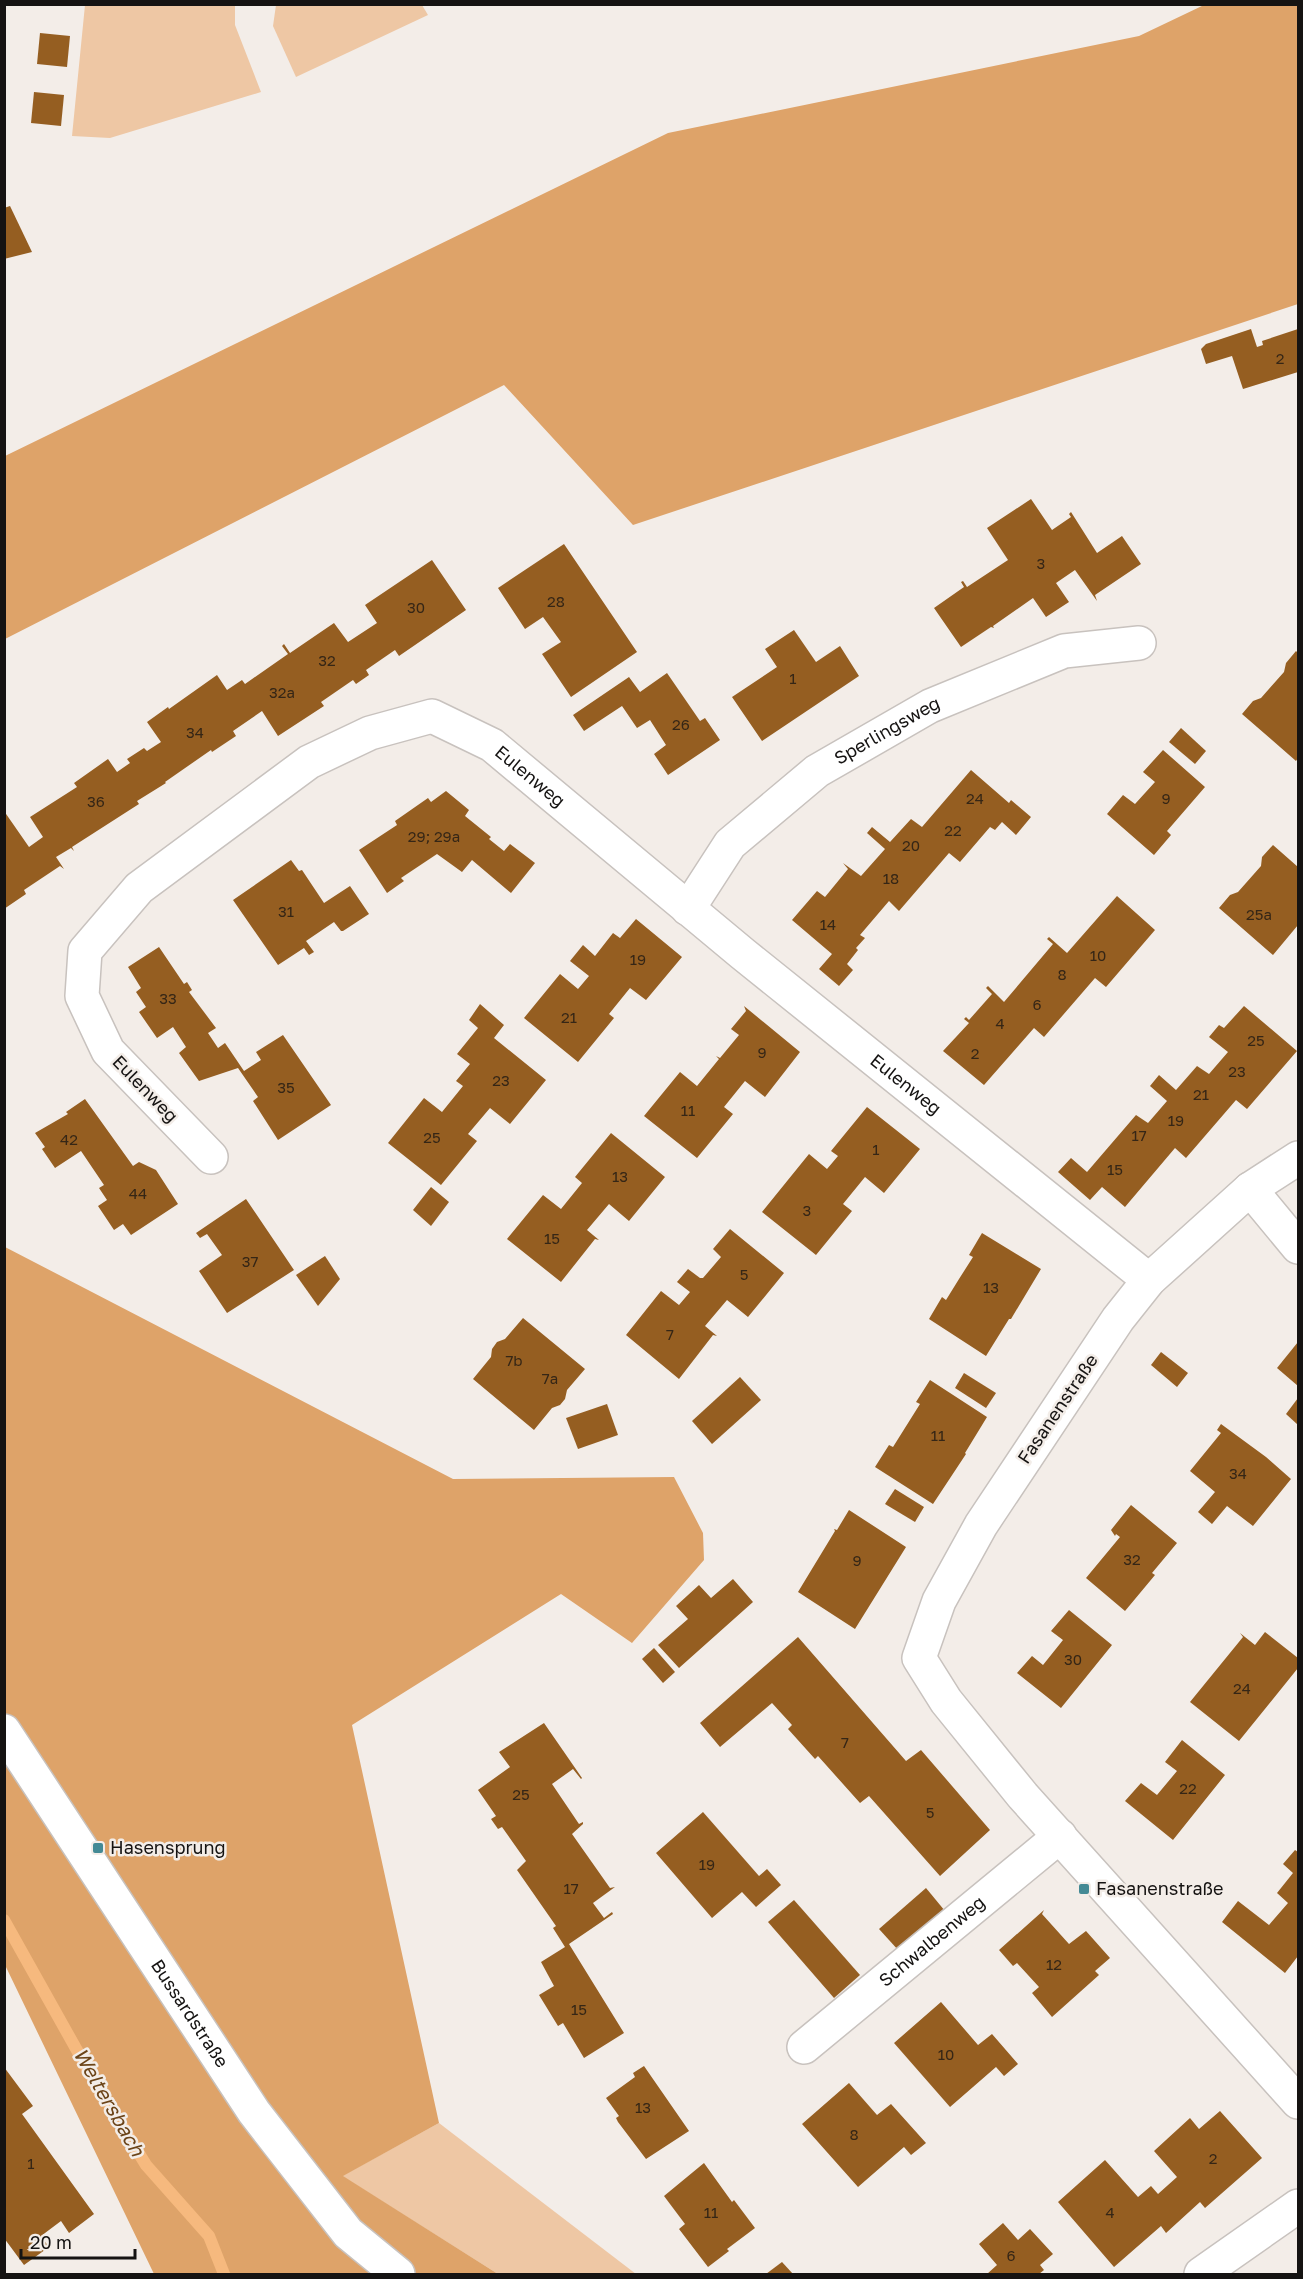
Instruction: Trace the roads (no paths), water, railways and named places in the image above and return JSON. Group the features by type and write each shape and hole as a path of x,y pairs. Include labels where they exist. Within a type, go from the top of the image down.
{"street":[{"name":"Sperlingsweg","path":"688,909 730,844 816,771 930,706 1064,651 1139,643"},
{"name":"Eulenweg","path":"211,1157 108,1051 82,996 85,951 139,888 309,762 370,733 432,716 492,745 688,909 1149,1280"},
{"name":"Fasanenstraße","path":"1299,1158 1250,1189 1149,1280 1118,1319 981,1525 939,1601 919,1658 953,1710 1023,1796 1299,2102"},
{"path":"1250,1189 1299,1246"},
{"name":"Bussardstraße","path":"4,1731 254,2112 348,2233 398,2274"},
{"name":"Schwalbenweg","path":"804,2047 1060,1836"},
{"path":"1201,2274 1299,2206"}],"waterway":[{"name":"Weltersbach","path":"4,1920 88,2070 146,2165 209,2236 224,2274"}],"place":[{"name":"Hasensprung","path":"98,1848"},
{"name":"Fasanenstraße","path":"1084,1889"}]}
